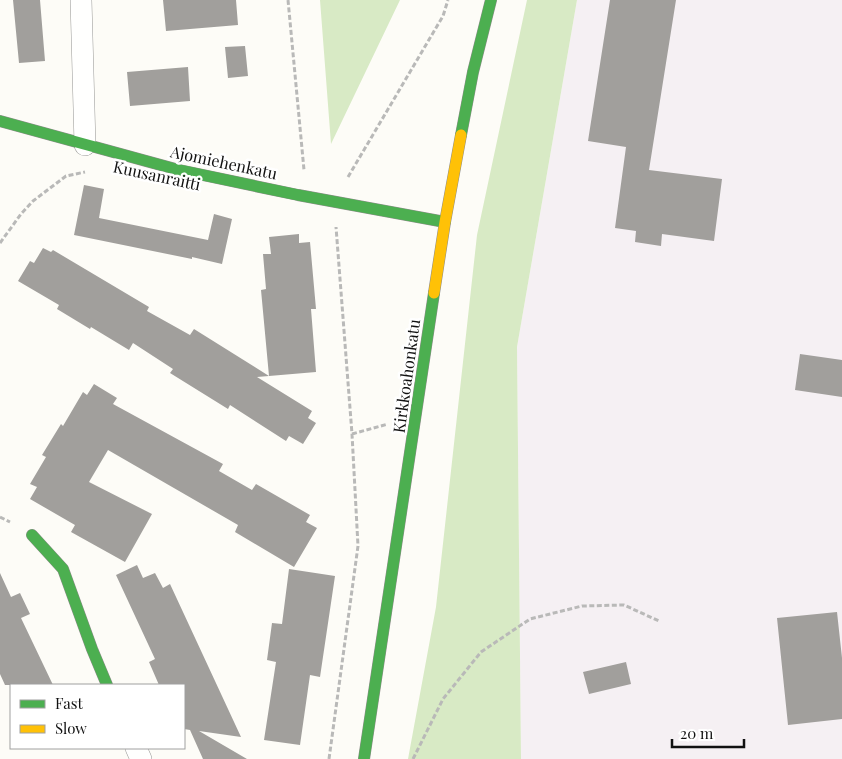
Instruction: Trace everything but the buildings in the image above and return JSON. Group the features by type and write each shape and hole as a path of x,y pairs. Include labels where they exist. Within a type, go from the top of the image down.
{"street":[{"path":"81,0 85,145"},
{"name":"Kirkkoahonkatu","path":"364,759 445,222 473,72 491,0"},
{"name":"Ajomiehenkatu","path":"0,121 179,170 298,195 445,222"},
{"path":"32,535 63,569 92,649 108,684"}],"path":[{"path":"288,0 304,168 298,195"},
{"path":"329,759 358,546 352,434 334,201 442,16 448,0"},
{"name":"Kuusanraitti","path":"0,243 33,201 66,176 85,172 94,174"},
{"path":"352,434 416,417"},
{"path":"413,759 443,699 481,652 530,619 582,606 624,605 660,621"}],"shaded area":[{"path":"577,0 842,0 842,759 521,759 517,347"}],"green space":[{"path":"320,0 400,0 331,144"},
{"path":"527,0 577,0 517,347 521,759 408,759 436,607 477,235"}],"traffic: fast":[{"path":"461,135 473,72 491,0"},
{"path":"0,121 179,170 298,195 445,222"},
{"path":"364,759 434,293"},
{"path":"32,535 63,569 107,684"}],"traffic: slow":[{"path":"434,293 461,135"}]}
